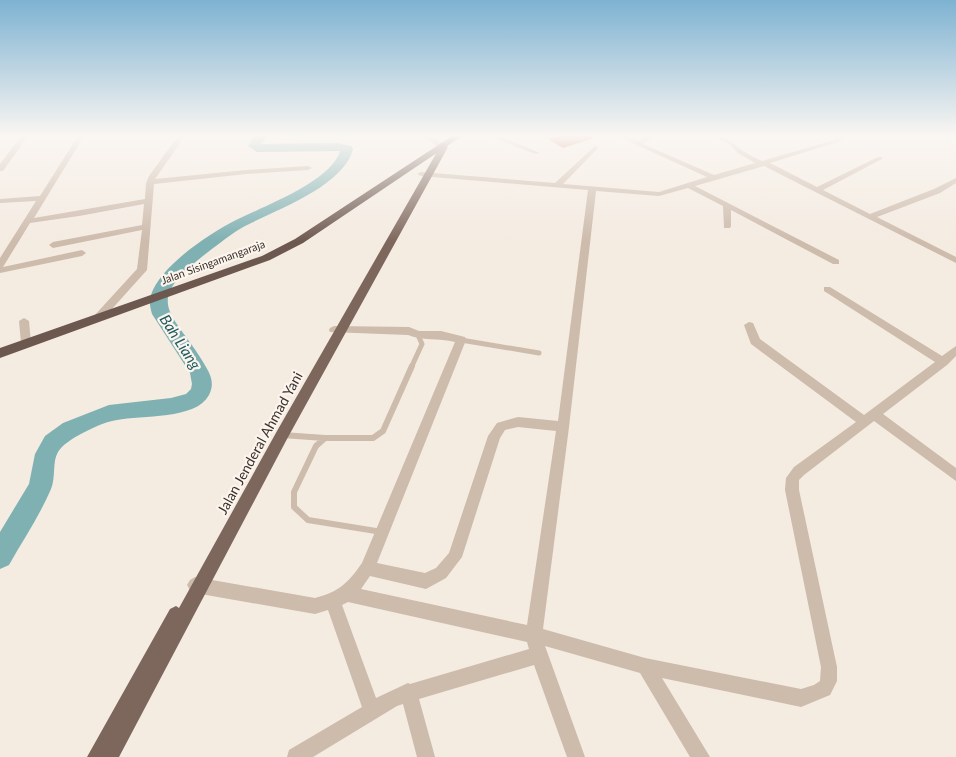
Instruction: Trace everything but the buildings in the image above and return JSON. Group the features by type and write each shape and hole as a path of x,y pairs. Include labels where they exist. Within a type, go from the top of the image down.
{"highway":[{"name":"Jalan Sisingamangaraja","path":"0,353 266,258 298,241 407,171"}],"main road":[{"name":"Jalan Jenderal Ahmad Yani","path":"108,757 279,434 428,171"},
{"name":"Jalan Jenderal Ahmad Yani","path":"97,757 198,585"}],"street":[{"path":"0,265 59,171"},
{"path":"98,318 142,270 150,182 156,171"},
{"path":"150,182 256,171"},
{"path":"556,186 571,171"},
{"path":"699,171 714,178"},
{"path":"425,175 659,194 736,171"},
{"path":"781,171 956,260"},
{"path":"818,189 853,171"},
{"path":"871,216 937,191 956,180"},
{"path":"690,186 727,207 836,262"},
{"path":"576,757 538,655 534,635 592,189"},
{"path":"0,211 4,201 42,198"},
{"path":"27,221 74,215 149,201"},
{"path":"727,207 728,226"},
{"path":"53,245 147,226"},
{"path":"0,270 82,252"},
{"path":"827,289 948,362"},
{"path":"24,321 26,343"},
{"path":"749,325 756,341 767,351 956,475"},
{"path":"198,585 315,606 333,602 348,594 356,586 367,568 462,340 442,335 418,335 409,331 338,330"},
{"path":"348,594 534,635 645,666 801,698 823,691 830,682 829,668 792,490 793,478 799,471 948,362 956,350"},
{"path":"367,568 426,581 441,574 455,557 494,436 501,426 518,422 562,427"},
{"path":"333,602 372,710"},
{"path":"296,757 393,698 538,655"},
{"path":"645,666 701,757"},
{"path":"408,692 426,757"}],"lane":[{"path":"279,434 324,438 373,438 383,431 422,344 418,335"},
{"path":"462,340 538,353"},
{"path":"324,438 316,446 294,492 294,507 308,520 382,532"}],"waterway":[{"name":"Bah Liang","path":"0,556 39,489 46,454 50,446 58,438 94,418 109,413 183,404 200,393 203,384 200,373 160,314 158,304 160,293 176,271 201,249 226,232 242,222 305,192 331,171"}]}
